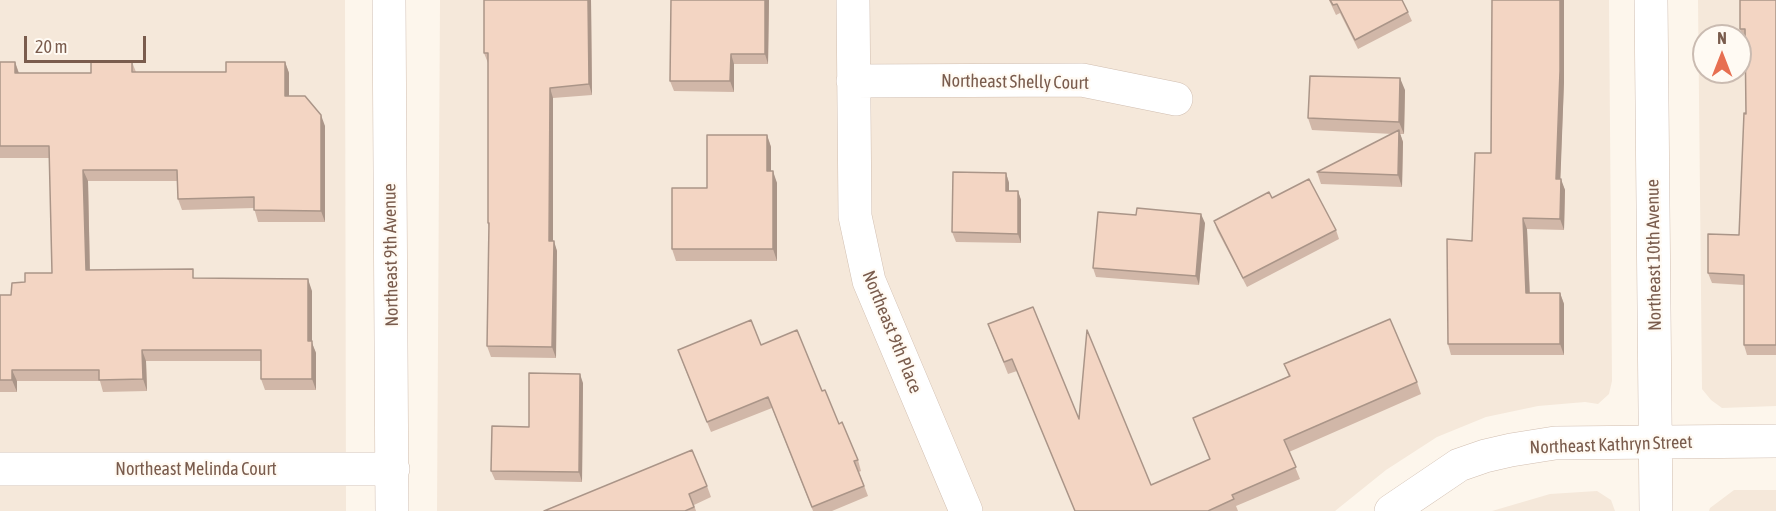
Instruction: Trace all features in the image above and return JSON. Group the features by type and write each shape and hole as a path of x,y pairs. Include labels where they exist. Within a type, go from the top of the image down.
{"street":[{"name":"Northeast 9th Avenue","path":"388,0 392,511"},
{"name":"Northeast 9th Place","path":"853,0 855,216 869,281 966,511"},
{"name":"Northeast 10th Avenue","path":"1650,0 1656,511"},
{"name":"Northeast Shelly Court","path":"853,81 1082,80 1176,99"},
{"name":"Northeast Kathryn Street","path":"1391,511 1460,465 1485,456 1555,443 1776,441"},
{"name":"Northeast Melinda Court","path":"0,469 393,469"}],"shaded area":[{"path":"0,0 345,0 346,511 0,511"},
{"path":"440,0 1609,0 1612,381 1609,394 1598,404 1585,402 1538,406 1486,417 1437,437 1386,470 1335,511 437,511"},
{"path":"1698,0 1776,0 1776,406 1722,408 1702,389 1699,84 1752,84 1752,24 1698,24"},
{"path":"1734,490 1776,490 1776,511 1709,511"},
{"path":"1597,491 1611,500 1615,511 1492,511 1550,494"}],"building":[{"path":"484,0 588,0 589,84 550,88 549,241 554,241 552,347 487,346 488,53 484,53"},
{"path":"671,0 765,0 765,54 731,54 730,81 670,81"},
{"path":"1330,0 1402,0 1408,12 1355,40 1337,4 1333,5"},
{"path":"1492,0 1560,0 1556,179 1561,179 1560,219 1523,218 1526,293 1560,293 1560,344 1448,344 1447,239 1472,241 1475,153 1491,153"},
{"path":"1740,0 1776,0 1776,345 1744,345 1744,275 1708,273 1708,234 1739,235 1746,84 1752,84 1752,24 1740,24"},
{"path":"0,62 15,62 15,73 91,73 91,62 132,62 132,72 226,72 226,62 285,62 285,96 305,96 321,115 321,211 254,210 254,197 178,199 177,170 83,170 86,270 193,269 193,278 308,279 308,341 312,341 312,379 261,379 261,350 142,350 143,379 99,380 99,370 12,370 12,380 0,380 0,295 11,295 12,283 25,282 25,273 52,273 49,146 0,146"},
{"path":"1310,76 1400,78 1399,122 1308,118"},
{"path":"1399,130 1398,175 1317,172"},
{"path":"707,135 767,135 767,171 773,171 773,249 672,249 672,188 707,188"},
{"path":"953,172 1006,173 1006,191 1018,191 1018,234 952,232"},
{"path":"1309,179 1336,230 1243,278 1214,221 1269,192 1272,198"},
{"path":"1137,208 1201,214 1196,276 1093,268 1098,212 1136,215"},
{"path":"1033,307 1079,419 1087,330 1151,485 1210,459 1193,418 1290,376 1284,364 1390,319 1417,382 1284,440 1296,467 1232,495 1234,499 1208,511 1075,511 1012,359 1004,362 988,324"},
{"path":"751,320 761,345 797,330 822,391 825,390 839,424 842,422 858,460 854,461 864,486 812,507 768,397 707,422 678,350"},
{"path":"529,373 580,374 579,472 491,471 492,426 529,427"},
{"path":"692,450 707,486 689,494 694,507 685,511 544,511"}]}
